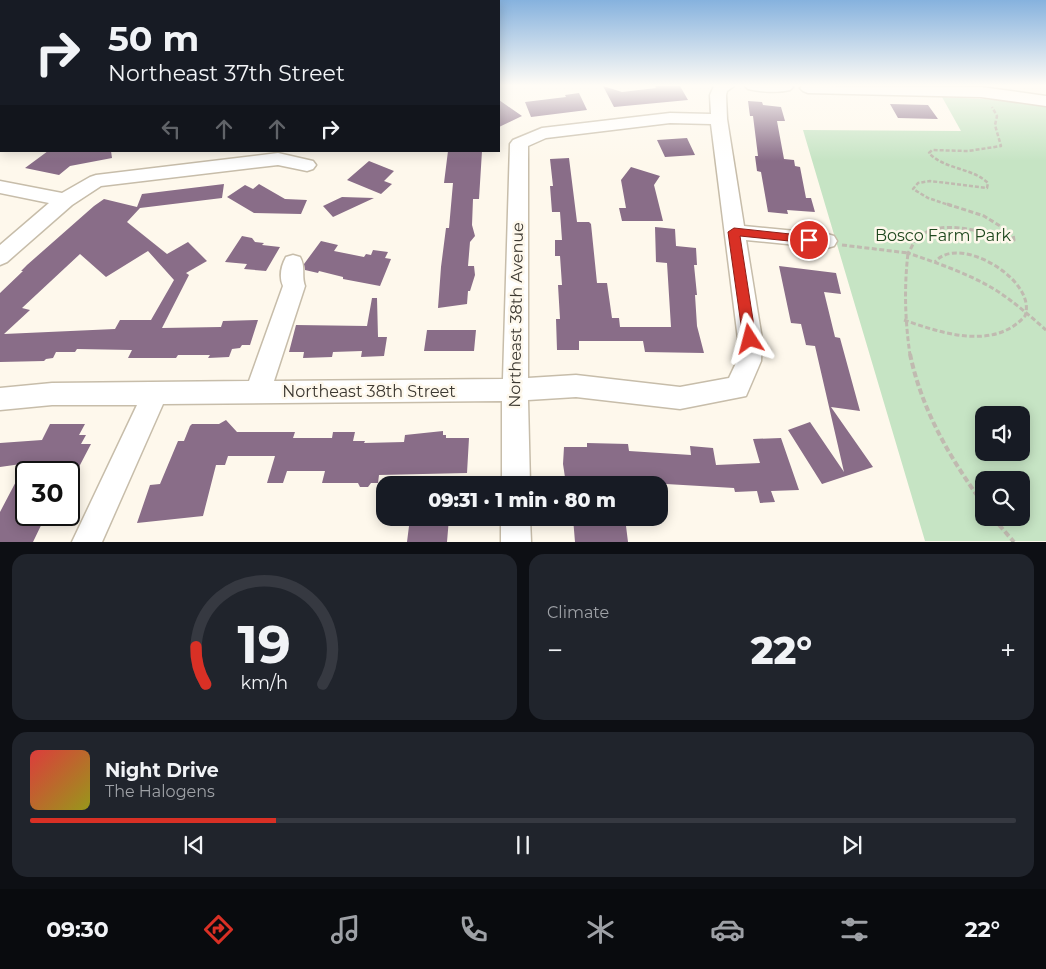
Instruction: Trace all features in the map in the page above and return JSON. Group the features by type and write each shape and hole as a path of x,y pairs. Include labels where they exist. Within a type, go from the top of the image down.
{"street":[{"path":"719,111 734,232 828,241"},
{"name":"Northeast 38th Avenue","path":"516,476 515,390 519,144 542,133 670,118 719,120"},
{"path":"0,257 65,200 96,181 278,159 307,165"},
{"path":"2,187 65,200"},
{"name":"Northeast 38th Street","path":"0,399 52,394 515,390 576,386 680,398 737,388 749,360 750,339 734,232"},
{"path":"258,392 294,286 291,280 292,263"},
{"path":"87,542 155,393"},
{"path":"516,526 516,542"}],"path":[{"path":"975,494 945,448 916,384 909,359 904,320 904,278 908,253 913,240 925,231 939,227 957,227 1014,240 1013,234 997,222 979,214 921,196 914,189 918,183 930,181 986,188 988,183 982,176 940,164 930,154 932,150 940,149 968,151 1001,146 995,125 997,116 994,111"},
{"path":"828,241 848,246 908,253 954,269 993,288 1046,330"},
{"path":"904,320 940,332 975,337 1004,332 1022,319 1026,313 1026,301 1021,289 998,266 977,257 956,253 945,255 936,259 935,262"},
{"path":"1000,526 1014,542"}],"green space":[{"name":"Bosco Farm Park","path":"950,111 1046,111 1046,541 925,541 803,130 961,131"}],"building":[{"path":"500,111 515,111 522,116 500,127"},
{"path":"529,111 577,111 531,117"},
{"path":"749,111 782,111 785,121 777,121 784,159 794,160 795,166 800,167 806,198 811,198 815,212 787,210 788,214 768,212 761,172 757,171 755,156 758,156 753,116 750,116"},
{"path":"894,111 932,111 938,119 898,118"},
{"path":"687,138 695,155 665,157 657,140"},
{"path":"47,152 111,152 112,158 70,166 59,175 25,168"},
{"path":"448,152 482,152 479,199 473,199 472,225 475,236 470,242 468,266 474,266 475,275 470,291 468,291 467,304 438,308 441,267 446,228 449,228 453,183 444,183"},
{"path":"569,158 577,222 589,222 591,224 597,283 607,283 612,318 619,318 620,327 671,327 667,263 656,262 655,227 675,229 676,246 696,248 697,265 694,265 697,295 695,295 697,326 704,353 645,352 643,341 579,341 579,350 557,350 556,319 560,319 558,285 562,285 560,256 555,256 555,240 562,240 560,212 552,212 550,186 553,186 550,159"},
{"path":"369,161 394,171 384,181 392,184 381,194 347,180"},
{"path":"631,167 660,176 654,185 663,221 622,221 619,208 626,208 621,180"},
{"path":"224,184 222,198 140,208 127,222 167,254 188,242 207,261 186,273 189,275 162,328 221,327 223,321 258,320 250,345 242,345 240,348 232,349 229,357 208,358 210,355 178,355 176,358 128,358 132,350 77,349 75,352 56,352 53,358 44,361 0,362 0,293 27,265 104,199 137,207 142,194","holes":["148,251 174,280 151,320 120,320 115,329 4,334 30,310 22,308 80,254 106,277"]},
{"path":"259,184 285,199 307,200 301,214 254,213 227,197 245,185 253,189"},
{"path":"342,197 374,198 333,217 323,206"},
{"path":"242,236 252,238 255,242 264,243 262,245 280,247 266,271 244,269 247,264 225,262"},
{"path":"321,241 338,245 334,251 364,257 366,254 371,255 373,250 388,252 385,258 391,259 380,286 343,279 343,277 319,271 318,273 305,270 304,264"},
{"path":"779,266 836,273 841,294 824,292 835,337 840,338 860,411 831,407 873,467 822,484 788,430 810,422 844,472 815,346 806,345 801,324 791,323"},
{"path":"372,298 377,298 378,337 387,337 384,356 361,357 362,351 333,352 332,357 303,358 304,352 289,352 296,325 367,326"},
{"path":"427,330 476,330 474,351 424,351"},
{"path":"226,420 237,432 295,432 293,438 332,438 333,432 355,432 353,441 365,441 364,443 404,442 405,435 443,431 443,435 446,435 446,438 469,438 467,473 379,475 376,476 376,483 371,483 368,487 360,487 358,483 322,483 325,471 287,471 283,483 267,483 275,456 228,456 225,465 216,465 203,516 137,523 150,485 160,484 178,441 184,441 190,426 192,424 219,424"},
{"path":"50,424 85,424 79,435 86,435 81,444 91,444 80,465 80,461 15,461 15,465 0,467 0,443 42,440"},
{"path":"781,438 799,490 771,491 775,502 760,503 757,491 735,492 734,488 668,484 668,476 565,476 564,447 587,447 587,443 628,444 629,451 691,455 690,446 713,448 716,465 760,463 753,439"},
{"path":"15,483 15,526 41,526 33,542 0,542 0,512"},
{"path":"409,526 448,526 447,542 407,542"},
{"path":"574,526 626,526 628,542 575,542"}],"route":[{"path":"750,339 734,232 809,240"}]}
